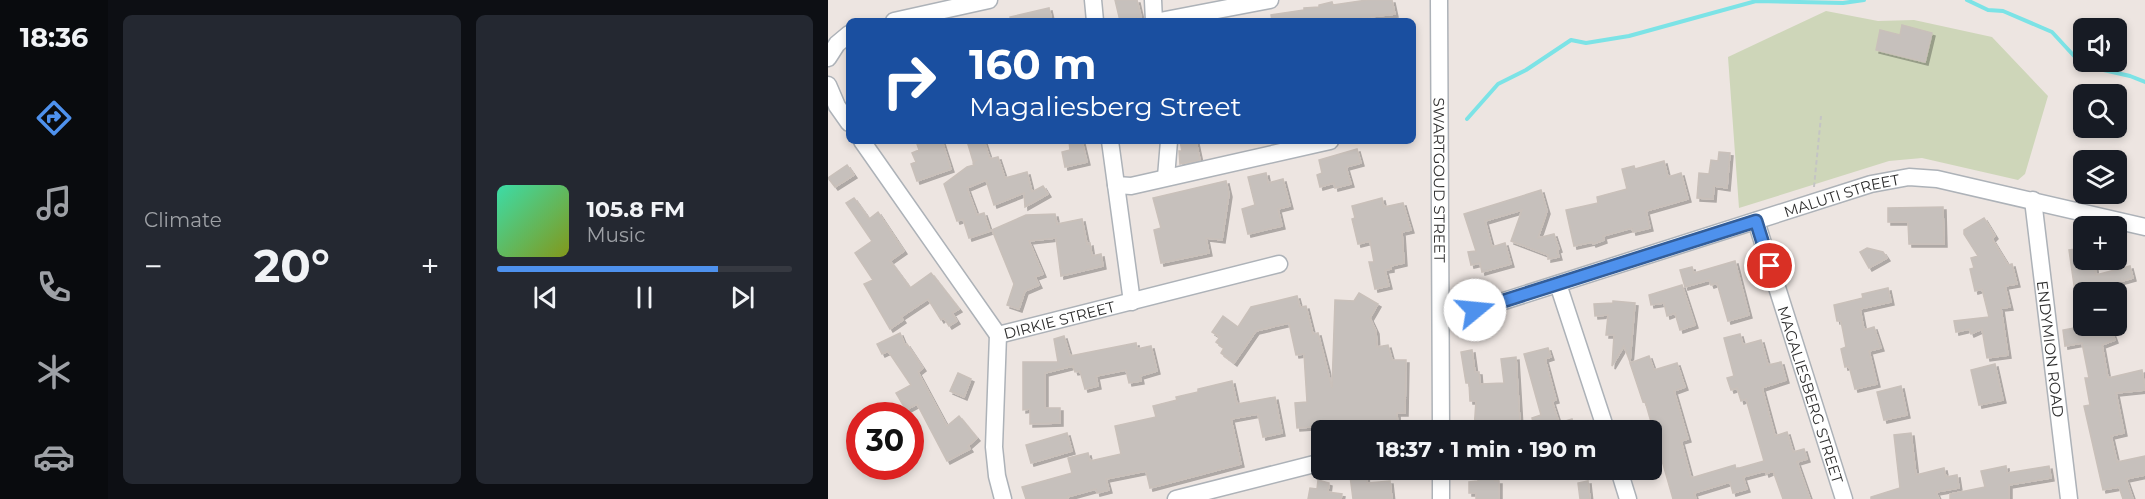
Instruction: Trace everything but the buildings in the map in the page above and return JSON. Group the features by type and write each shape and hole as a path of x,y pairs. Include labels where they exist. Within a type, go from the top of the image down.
{"street":[{"path":"908,18 989,0"},
{"path":"1093,0 1095,18"},
{"path":"1153,0 1155,18"},
{"path":"1176,18 1270,0"},
{"name":"SWARTGOUD STREET","path":"1439,0 1441,420"},
{"path":"828,58 837,44 846,36"},
{"path":"828,84 837,106 846,119"},
{"name":"DIRKIE STREET","path":"864,144 998,335 1279,264"},
{"path":"1110,144 1132,302"},
{"path":"1166,177 1169,144"},
{"path":"1251,158 1253,144"},
{"path":"1116,185 1131,186 1316,144"},
{"name":"MALUTI STREET","path":"1441,321 1871,184 1909,177 1954,182 2145,227"},
{"name":"ENDYMION ROAD","path":"2033,200 2069,499"},
{"name":"MAGALIESBERG STREET","path":"1756,221 1844,499"},
{"path":"1558,284 1603,420"},
{"path":"998,335 994,447 997,476 1003,499"},
{"path":"1176,499 1311,465"},
{"path":"1441,480 1441,499"},
{"path":"1622,480 1628,499"}],"path":[{"path":"1816,202 1813,185 1821,116"}],"green space":[{"path":"1826,11 1878,21 1914,20 1992,37 2048,96 2025,174 2018,180 1922,158 1889,161 1739,208 1728,57"}],"waterway":[{"path":"1467,119 1498,84 1526,70 1571,40 1586,43 1629,36 1756,1 1843,3 1864,0"},
{"path":"1967,0 1988,10 2003,11 2052,32 2086,66 2130,76 2145,82"}],"route":[{"path":"1475,310 1756,221 1770,266"}]}
